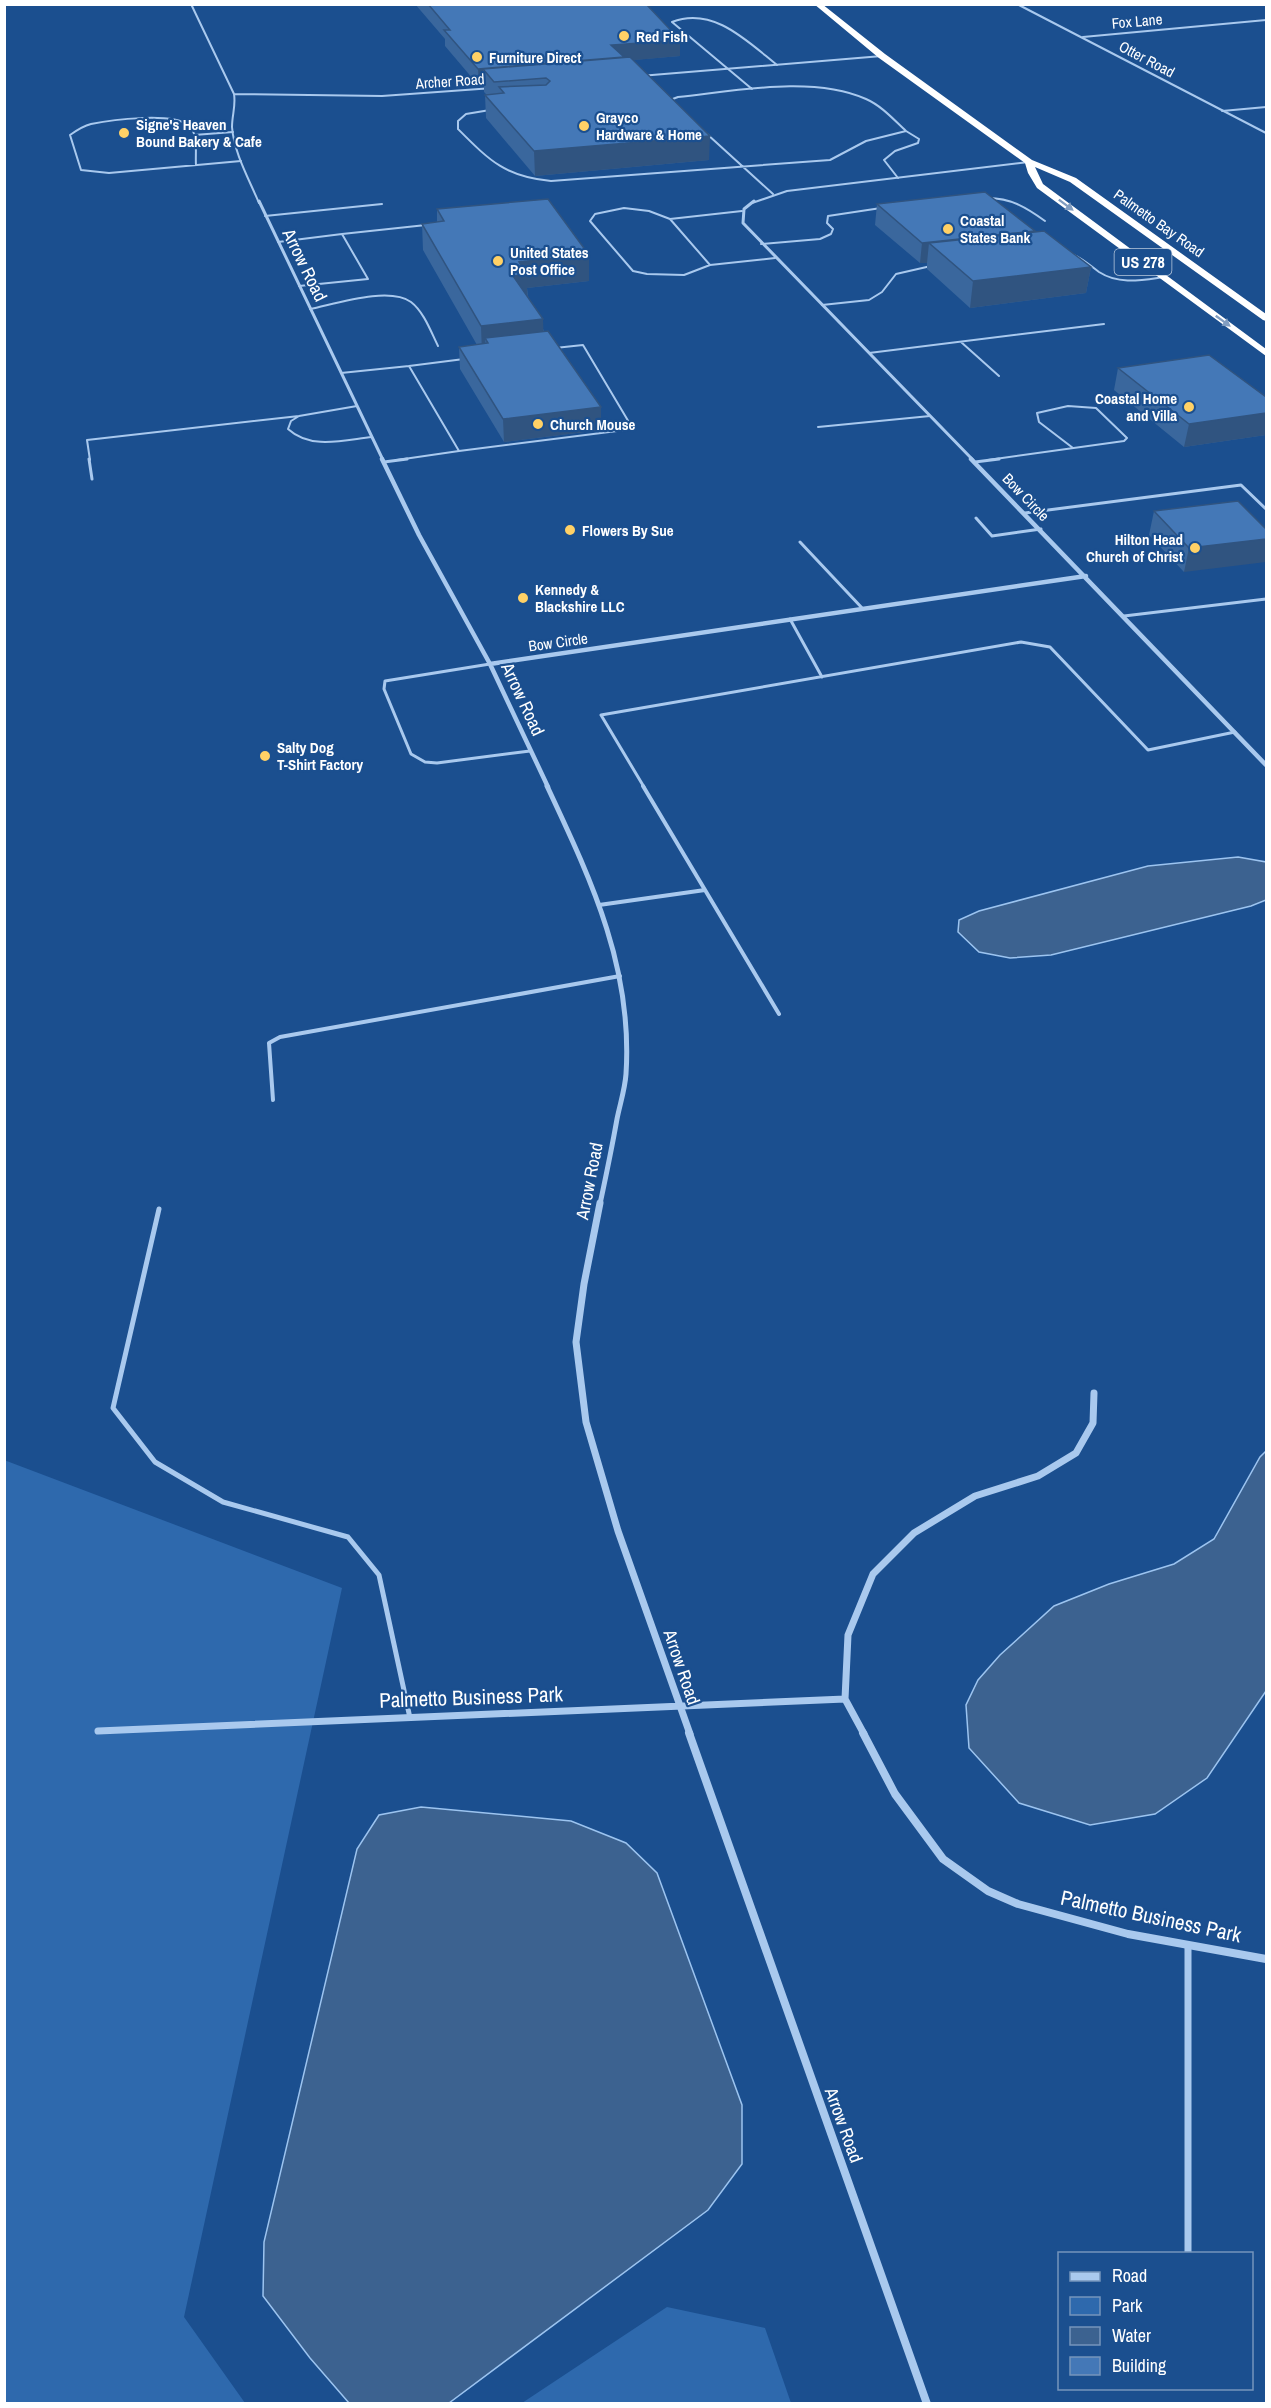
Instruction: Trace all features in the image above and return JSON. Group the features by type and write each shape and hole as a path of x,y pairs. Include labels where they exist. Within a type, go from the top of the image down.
{"highway":[{"name":"Palmetto Bay Road","path":"817,4 882,56 1029,162 1073,180 1266,318"},
{"name":"Palmetto Bay Road","path":"1029,162 1032,173 1040,186 1266,353"}],"street":[{"name":"Arrow Road","path":"191,4 234,94 236,104 232,117 233,132 241,161 265,216 419,535 490,664 582,860 599,905 620,976 627,1034 626,1076 586,1274 576,1342 586,1422 618,1531 927,2403"},
{"name":"Otter Road","path":"1017,4 1266,133"},
{"name":"Fox Lane","path":"1082,37 1266,20"},
{"path":"634,76 882,56"},
{"name":"Archer Road","path":"234,94 382,96 494,88"},
{"path":"1222,111 1266,107"},
{"path":"742,211 754,202 773,194 802,189 1029,162"},
{"name":"Bow Circle","path":"742,211 740,216 742,223 761,244 1086,576"},
{"path":"1086,576 1266,765"},
{"name":"Bow Circle","path":"490,664 1086,576"},
{"path":"845,1699 848,1635 873,1574 914,1533 975,1496 1038,1476 1076,1453 1093,1423 1094,1393"},
{"name":"Palmetto Business Park","path":"98,1731 845,1699 895,1794 943,1859 979,1885 1018,1904 1128,1934 1266,1959"}],"lane":[{"path":"752,89 672,22 684,16 698,15 721,19 777,65"},
{"path":"678,107 670,100 678,97 752,89 785,87 850,93 867,99 919,139 918,143 895,151 884,160 898,178"},
{"path":"490,110 466,114 458,121 458,129 497,166 522,176 547,181 830,160 862,141 889,133 906,131"},
{"path":"196,165 194,135 188,124 165,118 82,126 70,135 81,170 109,173 241,161"},
{"path":"703,130 773,194"},
{"path":"194,135 233,132"},
{"path":"980,198 991,197 1013,201 1024,205 1045,221"},
{"path":"265,216 382,204"},
{"path":"761,244 820,239 831,234 833,229 827,223 828,216 836,213 891,207"},
{"path":"742,211 670,219 649,211 624,208 595,214 590,221 633,271 664,276 684,275 710,266 775,258"},
{"path":"670,219 710,266"},
{"path":"278,242 436,224"},
{"path":"299,286 368,279 342,234"},
{"path":"1065,251 1077,254 1102,274 1112,278 1137,280 1164,277"},
{"path":"822,305 869,300 882,292 896,274 918,267 940,265"},
{"path":"310,309 367,298 402,296 413,303 438,346"},
{"path":"869,353 1104,324"},
{"path":"961,342 999,376"},
{"path":"384,462 633,429 583,345 548,349"},
{"path":"341,373 467,359"},
{"path":"409,366 459,451"},
{"path":"92,479 87,440 299,416 357,406"},
{"path":"975,462 1124,441 1127,438 1096,408 1068,406 1037,413 1039,422 1073,448"},
{"path":"299,416 291,421 288,429 299,439 320,442 372,437"},
{"path":"818,427 930,416"},
{"path":"1025,513 1241,485 1266,509"},
{"path":"976,518 992,536 1041,530"},
{"path":"801,542 862,609"},
{"path":"1124,616 1266,599"},
{"path":"790,619 822,677"},
{"path":"779,1014 601,715 1021,642 1050,647 1148,750 1235,732"},
{"path":"490,664 385,681 384,689 411,754 425,762 437,763 530,751"},
{"path":"599,905 705,890"},
{"path":"273,1100 269,1043 280,1037 620,976"},
{"path":"159,1209 113,1408 155,1462 223,1502 348,1538 379,1575 410,1718"},
{"path":"1188,1944 1188,2252"}],"green space":[{"path":"4,1460 342,1588 184,2317 245,2403 5,2403"},
{"path":"667,2307 765,2328 791,2403 522,2403"}],"water":[{"path":"1238,857 1266,862 1266,900 1251,906 1051,955 1010,958 979,952 958,932 959,920 979,911 1148,866"},
{"path":"1266,1451 1266,1691 1207,1778 1155,1814 1090,1825 1019,1803 969,1748 966,1705 978,1680 1000,1655 1054,1606 1109,1584 1174,1564 1214,1539 1260,1457"},
{"path":"421,1807 571,1821 626,1843 657,1873 742,2105 742,2164 708,2210 449,2403 349,2403 310,2358 263,2296 264,2242 357,1849 379,1815"}],"building":[{"path":"428,4 646,4 680,40 611,45 624,57 478,69 444,30 450,30"},
{"path":"630,57 710,136 534,151 485,95 504,93 499,87 546,85 550,81 546,78 494,82 483,69"},
{"path":"985,192 1035,231 922,243 877,204"},
{"path":"548,199 589,255 519,262 527,275 513,276 543,319 481,326 422,224 444,221 437,209"},
{"path":"1044,231 1091,267 973,281 929,243"},
{"path":"548,331 601,407 503,419 459,347 488,343 485,338"},
{"path":"1209,355 1266,397 1266,413 1189,424 1118,368"},
{"path":"1238,501 1266,529 1266,539 1189,548 1154,511"}],"place":[{"name":"Red Fish","path":"624,36"},
{"name":"Furniture Direct","path":"477,57"},
{"name":"Grayco Hardware & Home","path":"584,126"},
{"name":"Signe's Heaven Bound Bakery & Cafe","path":"124,133"},
{"name":"Coastal States Bank","path":"948,229"},
{"name":"United States Post Office","path":"498,261"},
{"name":"Coastal Home and Villa","path":"1189,407"},
{"name":"Church Mouse","path":"538,424"},
{"name":"Flowers By Sue","path":"570,530"},
{"name":"Hilton Head Church of Christ","path":"1195,548"},
{"name":"Kennedy & Blackshire LLC","path":"523,598"},
{"name":"Salty Dog T-Shirt Factory","path":"265,756"}]}
